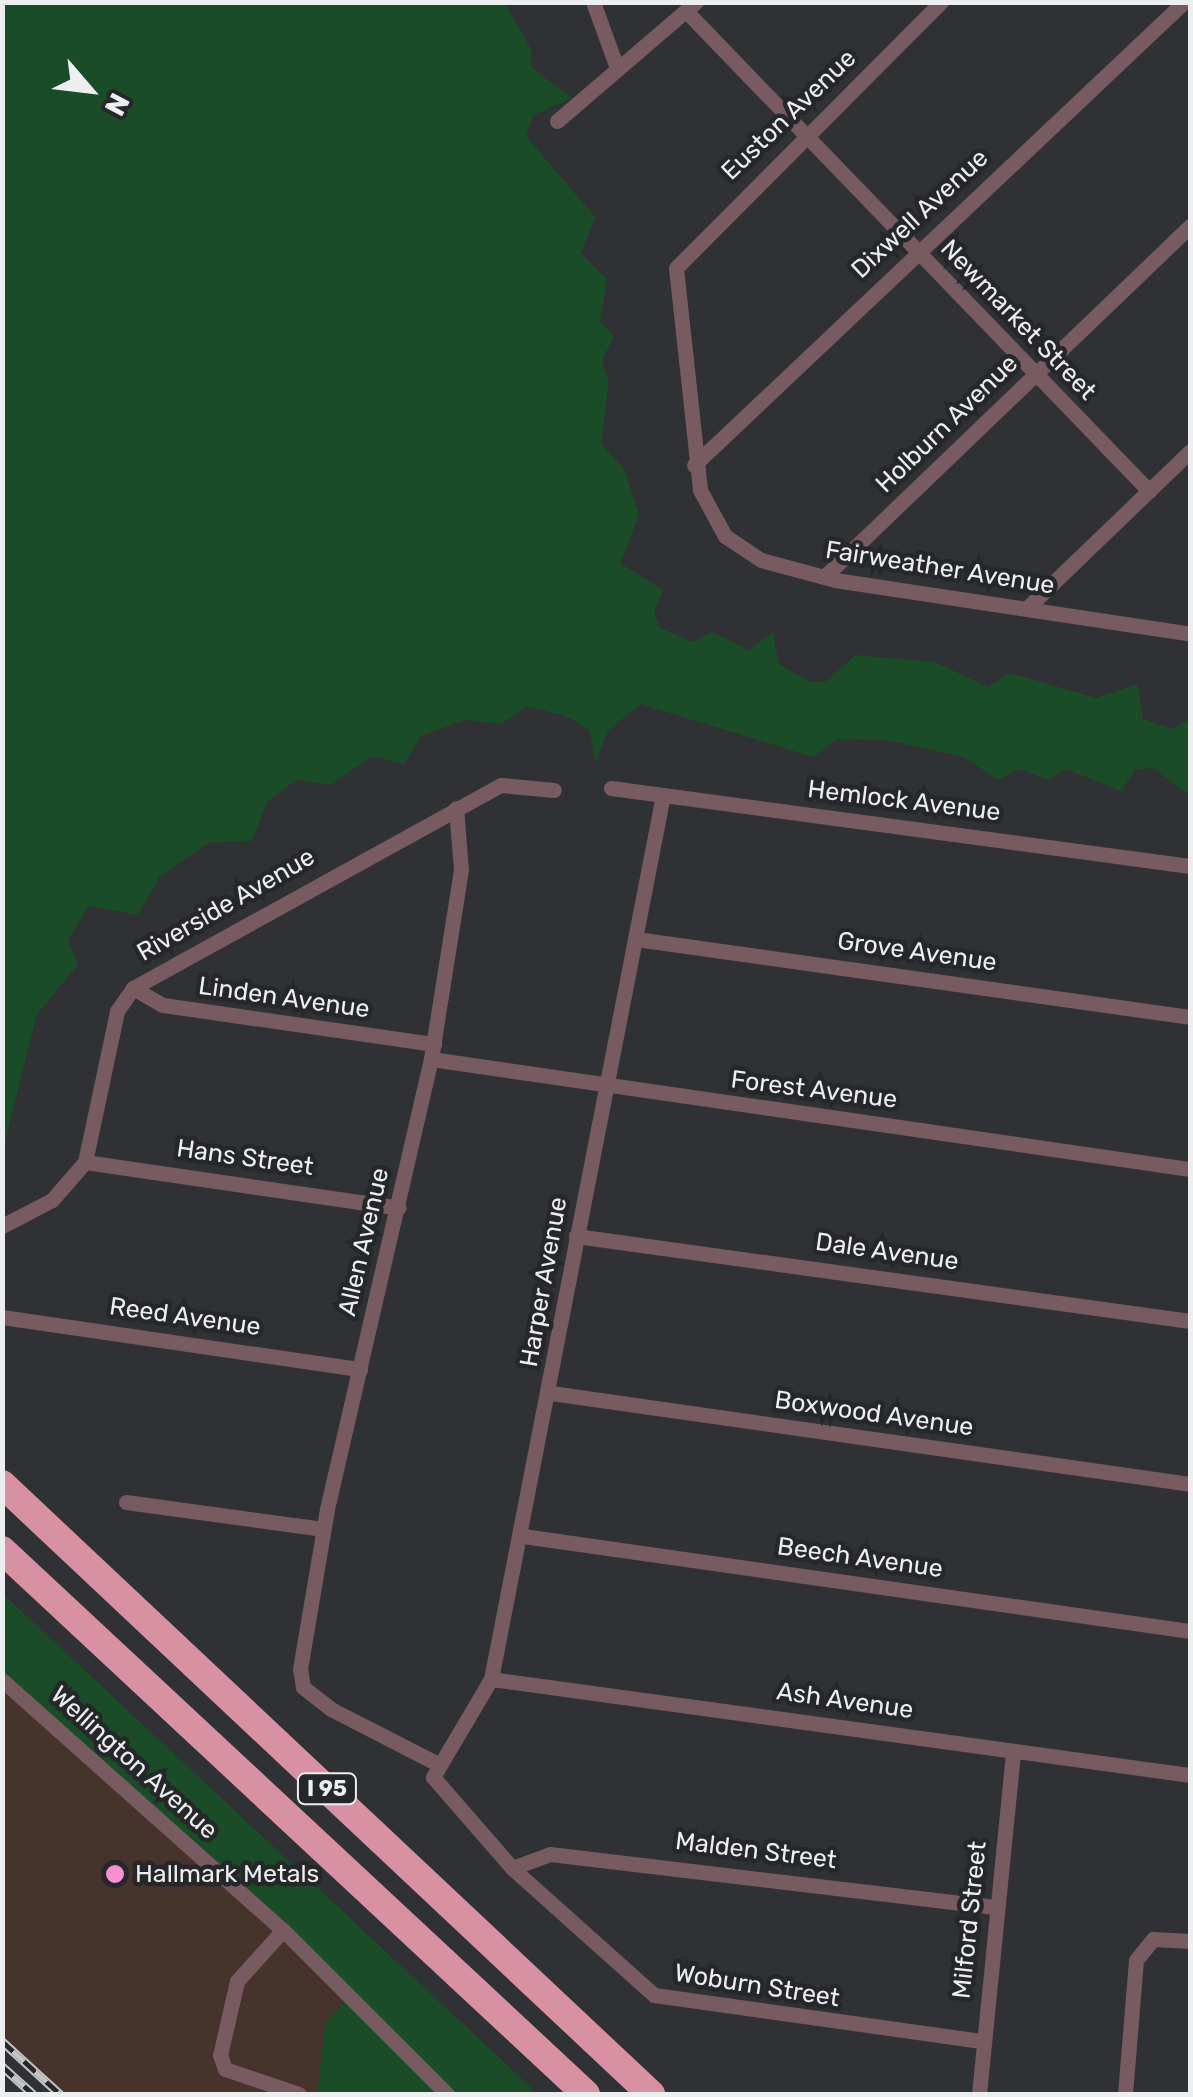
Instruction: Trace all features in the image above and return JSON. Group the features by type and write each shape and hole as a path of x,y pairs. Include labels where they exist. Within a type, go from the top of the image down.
{"highway":[{"name":"I 95","path":"2,1484 651,2094"},
{"name":"I 95","path":"2,1550 586,2094"}],"street":[{"path":"593,2 616,68"},
{"name":"Euston Avenue","path":"676,268 805,134 942,2"},
{"name":"Dixwell Avenue","path":"694,465 916,250 1184,2"},
{"path":"557,121 691,7"},
{"name":"Newmarket Street","path":"691,7 805,134 1149,492"},
{"name":"Holburn Avenue","path":"825,576 1190,226"},
{"name":"Fairweather Avenue","path":"676,268 694,465 725,536 761,560 825,576 1190,634"},
{"path":"1027,608 1190,451"},
{"name":"Riverside Avenue","path":"2,1226 52,1200 85,1162 117,1011 133,988 500,786 554,790"},
{"name":"Hemlock Avenue","path":"611,788 1190,866"},
{"name":"Harper Avenue","path":"436,1763 492,1679 551,1393 576,1236 663,794"},
{"name":"Allen Avenue","path":"436,1763 304,1687 323,1529 432,1052 461,870 456,808"},
{"name":"Grove Avenue","path":"636,939 1190,1017"},
{"name":"Linden Avenue","path":"133,988 162,1004 432,1052"},
{"name":"Forest Avenue","path":"432,1052 606,1088 1190,1169"},
{"name":"Hans Street","path":"85,1162 399,1208"},
{"name":"Dale Avenue","path":"576,1236 1190,1320"},
{"name":"Reed Avenue","path":"2,1317 360,1369"},
{"name":"Boxwood Avenue","path":"551,1393 1190,1484"},
{"path":"126,1502 323,1529"},
{"name":"Beech Avenue","path":"523,1536 1190,1631"},
{"name":"Ash Avenue","path":"492,1679 1190,1775"},
{"name":"Wellington Avenue","path":"2,1680 283,1930 447,2094"},
{"name":"Milford Street","path":"979,2094 1013,1752"},
{"path":"436,1763 433,1777 512,1868"},
{"name":"Malden Street","path":"512,1868 550,1854 997,1907"},
{"name":"Woburn Street","path":"512,1868 654,1995 984,2041"},
{"path":"283,1930 237,1981 220,2055 225,2069 299,2094"},
{"path":"1124,2094 1136,1960 1153,1939 1190,1941"}],"shaded area":[{"path":"2,1681 350,1996 325,2023 317,2094 54,2094 3,2046"}],"green space":[{"path":"3,3 505,3 531,49 531,67 572,98 532,116 526,136 595,217 581,253 607,280 600,321 614,336 602,361 609,383 601,444 624,469 639,515 620,563 663,590 654,613 660,628 692,642 713,632 749,650 773,632 779,664 810,682 825,682 856,655 935,662 988,687 1010,673 1096,698 1138,684 1143,719 1173,729 1190,719 1190,796 1153,768 1135,770 1121,791 1066,769 1048,780 1019,769 998,780 964,757 885,740 836,739 814,757 640,704 608,731 596,762 589,730 566,716 526,706 501,724 465,720 421,736 404,764 372,756 331,785 296,780 267,802 252,841 210,842 160,876 138,915 89,906 68,940 78,965 37,1014 3,1150"},
{"path":"2,1593 538,2094 317,2094 325,2023 350,1996 3,1681"}],"railway":[{"path":"2,2041 60,2094"},
{"path":"2,2066 33,2094"}],"place":[{"name":"Hallmark Metals","path":"115,1874"}]}
